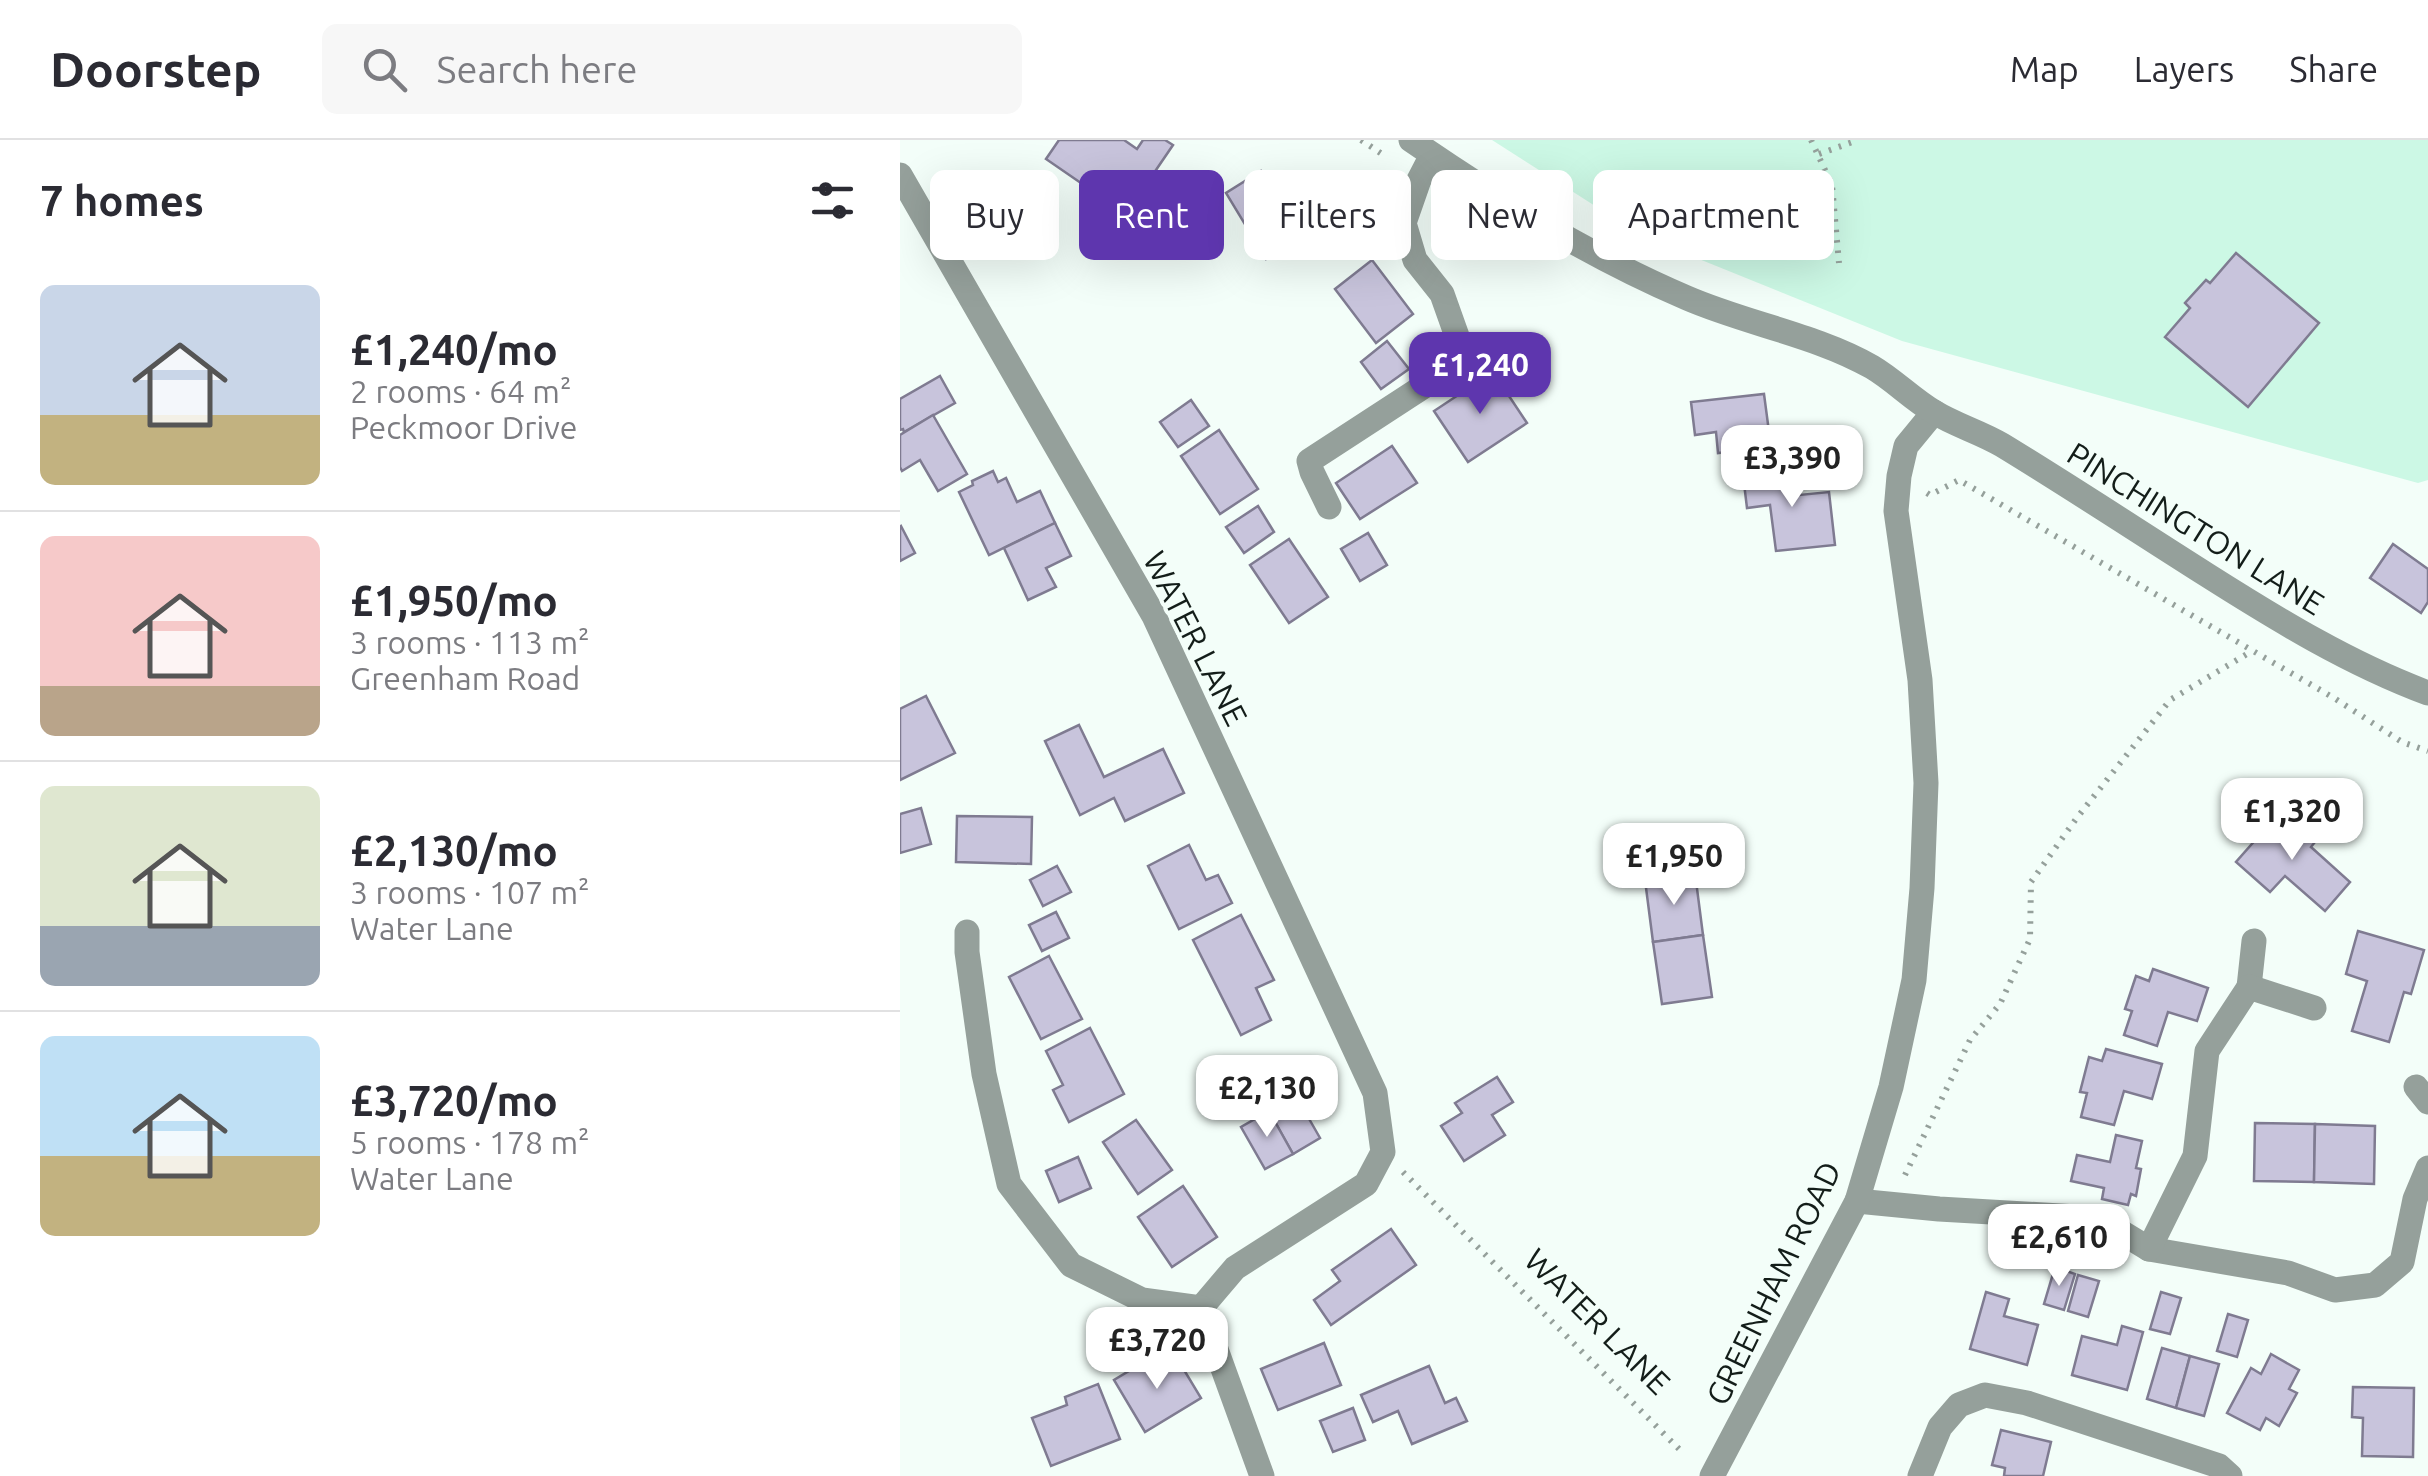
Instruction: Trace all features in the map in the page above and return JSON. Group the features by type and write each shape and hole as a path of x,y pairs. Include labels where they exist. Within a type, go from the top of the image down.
{"street":[{"name":"PINCHINGTON LANE","path":"1421,147 1575,242 1639,275 1689,299 1841,352 1874,368 1934,412 1998,443 2248,601 2320,643 2428,693"},
{"path":"1329,507 1309,461 1438,377 1458,339 1442,294 1416,260 1404,223 1419,180 1421,147"},
{"name":"WATER LANE","path":"900,176 1154,616 1375,1093 1383,1152"},
{"name":"GREENHAM ROAD","path":"1712,1476 1858,1201 1892,1087 1914,980 1926,783 1920,680 1896,511 1898,476 1906,446 1934,412"},
{"path":"966,932 984,1074 1009,1184 1071,1265 1142,1300 1201,1308"},
{"path":"2149,1249 2195,1156 2207,1050 2249,987 2254,941"},
{"path":"2249,987 2314,1008"},
{"path":"1201,1308 1235,1268 1366,1184 1383,1152"},
{"path":"1858,1201 1938,1210 2077,1217 2116,1229 2149,1249 2288,1274 2335,1290 2375,1285 2402,1262 2416,1199 2428,1168"},
{"path":"1201,1308 1262,1476"},
{"path":"1920,1476 1940,1427 1960,1405 1986,1395 2027,1404 2201,1460 2230,1476"}],"path":[{"path":"1361,140 1384,156"},
{"path":"1811,140 1832,185 1840,263"},
{"path":"1819,154 1858,140"},
{"path":"1898,476 1930,496 1959,480 2402,742 2428,752"},
{"path":"1891,1203 1970,1040 2000,1004 2030,940 2031,882 2170,700 2252,652"},
{"name":"WATER LANE","path":"1383,1152 1681,1451"}],"green space":[{"path":"1492,140 2428,140 2428,480 2418,483 1902,341 1701,260 1834,260 1834,170 1593,170 1593,205 1573,192 1573,170 1539,170"}],"building":[{"path":"1059,140 1124,140 1137,149 1143,140 1165,140 1173,145 1156,170 1079,170 1079,182 1046,159"},
{"path":"1244,182 1244,223 1226,193"},
{"path":"2236,253 2319,323 2248,407 2165,337 2190,308 2185,303 2206,280 2210,283"},
{"path":"1372,260 1413,314 1376,343 1335,289"},
{"path":"1387,341 1409,369 1381,389 1361,362"},
{"path":"1493,372 1527,423 1468,462 1434,411"},
{"path":"940,376 955,403 904,432 900,430 900,399"},
{"path":"1764,394 1771,447 1718,453 1716,432 1695,435 1691,402"},
{"path":"1191,400 1209,426 1178,447 1160,422"},
{"path":"933,415 967,474 938,491 920,460 902,471 900,467 900,435"},
{"path":"1219,430 1258,489 1220,514 1181,456"},
{"path":"1392,446 1417,483 1360,519 1336,483"},
{"path":"1797,468 1800,495 1829,492 1835,545 1776,551 1770,505 1747,508 1743,475"},
{"path":"993,471 998,482 1006,478 1017,502 1040,491 1055,523 989,555 959,492"},
{"path":"1258,506 1274,532 1244,553 1226,527"},
{"path":"1055,523 1071,556 1046,568 1056,587 1028,600 1004,548"},
{"path":"900,527 915,553 900,561"},
{"path":"1368,533 1387,565 1360,581 1341,549"},
{"path":"1289,539 1328,597 1289,623 1250,565"},
{"path":"2393,544 2428,569 2428,602 2421,613 2370,578"},
{"path":"926,696 955,753 900,780 900,709"},
{"path":"1079,725 1104,777 1163,749 1184,793 1125,821 1114,798 1080,815 1045,741"},
{"path":"921,808 931,844 900,853 900,814"},
{"path":"2281,811 2315,842 2311,847 2350,882 2325,911 2285,876 2270,892 2236,862"},
{"path":"957,816 1032,817 1031,864 956,862"},
{"path":"1189,845 1206,880 1218,875 1232,903 1179,929 1148,866"},
{"path":"1057,866 1071,892 1043,906 1030,880"},
{"path":"1695,873 1703,935 1653,942 1645,880"},
{"path":"1056,912 1069,938 1042,951 1029,925"},
{"path":"1241,915 1274,980 1256,988 1271,1020 1241,1035 1193,940"},
{"path":"2358,931 2424,950 2411,994 2404,992 2389,1042 2352,1031 2367,981 2346,974"},
{"path":"1703,935 1712,997 1662,1004 1653,942"},
{"path":"1049,956 1082,1019 1041,1039 1009,977"},
{"path":"2153,969 2208,988 2197,1021 2168,1012 2157,1046 2124,1035 2132,1011 2125,1009 2136,976 2149,981"},
{"path":"1090,1028 1124,1094 1069,1122 1053,1090 1063,1085 1046,1051"},
{"path":"2106,1049 2162,1064 2152,1099 2124,1091 2114,1125 2081,1117 2087,1093 2080,1092 2089,1057 2102,1061"},
{"path":"1497,1077 1513,1102 1492,1115 1505,1135 1464,1161 1441,1126 1462,1113 1455,1103"},
{"path":"1296,1096 1320,1138 1293,1154 1269,1111"},
{"path":"1269,1111 1293,1154 1265,1169 1241,1127"},
{"path":"1136,1120 1172,1170 1138,1194 1103,1142"},
{"path":"2255,1123 2315,1124 2314,1182 2254,1181"},
{"path":"2315,1124 2375,1126 2374,1184 2314,1182"},
{"path":"2116,1135 2142,1141 2136,1168 2141,1169 2136,1196 2131,1194 2128,1205 2102,1199 2104,1188 2071,1181 2077,1155 2110,1162"},
{"path":"1078,1157 1091,1188 1059,1202 1046,1171"},
{"path":"1183,1186 1217,1237 1172,1267 1138,1217"},
{"path":"1391,1229 1416,1265 1331,1325 1314,1300 1340,1281 1332,1270"},
{"path":"2055,1267 2075,1274 2064,1310 2044,1304"},
{"path":"2078,1275 2099,1281 2088,1317 2068,1311"},
{"path":"1986,1292 2009,1299 2004,1316 2038,1325 2027,1365 1970,1349"},
{"path":"2161,1292 2181,1298 2170,1334 2150,1329"},
{"path":"2228,1314 2248,1320 2237,1357 2217,1351"},
{"path":"2122,1326 2143,1332 2127,1390 2072,1375 2082,1336 2117,1345"},
{"path":"1324,1343 1341,1385 1278,1410 1261,1369"},
{"path":"2162,1348 2190,1356 2176,1408 2147,1399"},
{"path":"2271,1354 2299,1370 2289,1389 2297,1393 2279,1426 2266,1418 2260,1430 2227,1413 2251,1368 2261,1374"},
{"path":"1175,1355 1201,1398 1145,1432 1114,1380 1144,1362 1149,1371"},
{"path":"2190,1356 2219,1364 2204,1416 2176,1408"},
{"path":"1429,1366 1445,1403 1456,1398 1467,1421 1412,1444 1398,1411 1373,1422 1361,1395"},
{"path":"1098,1384 1120,1439 1051,1466 1032,1418 1067,1405 1065,1397"},
{"path":"2353,1387 2414,1388 2413,1457 2362,1456 2363,1418 2352,1417"},
{"path":"1353,1408 1365,1440 1333,1452 1320,1421"},
{"path":"2001,1430 2051,1442 2043,1476 2004,1476 2005,1468 1992,1465"}]}
